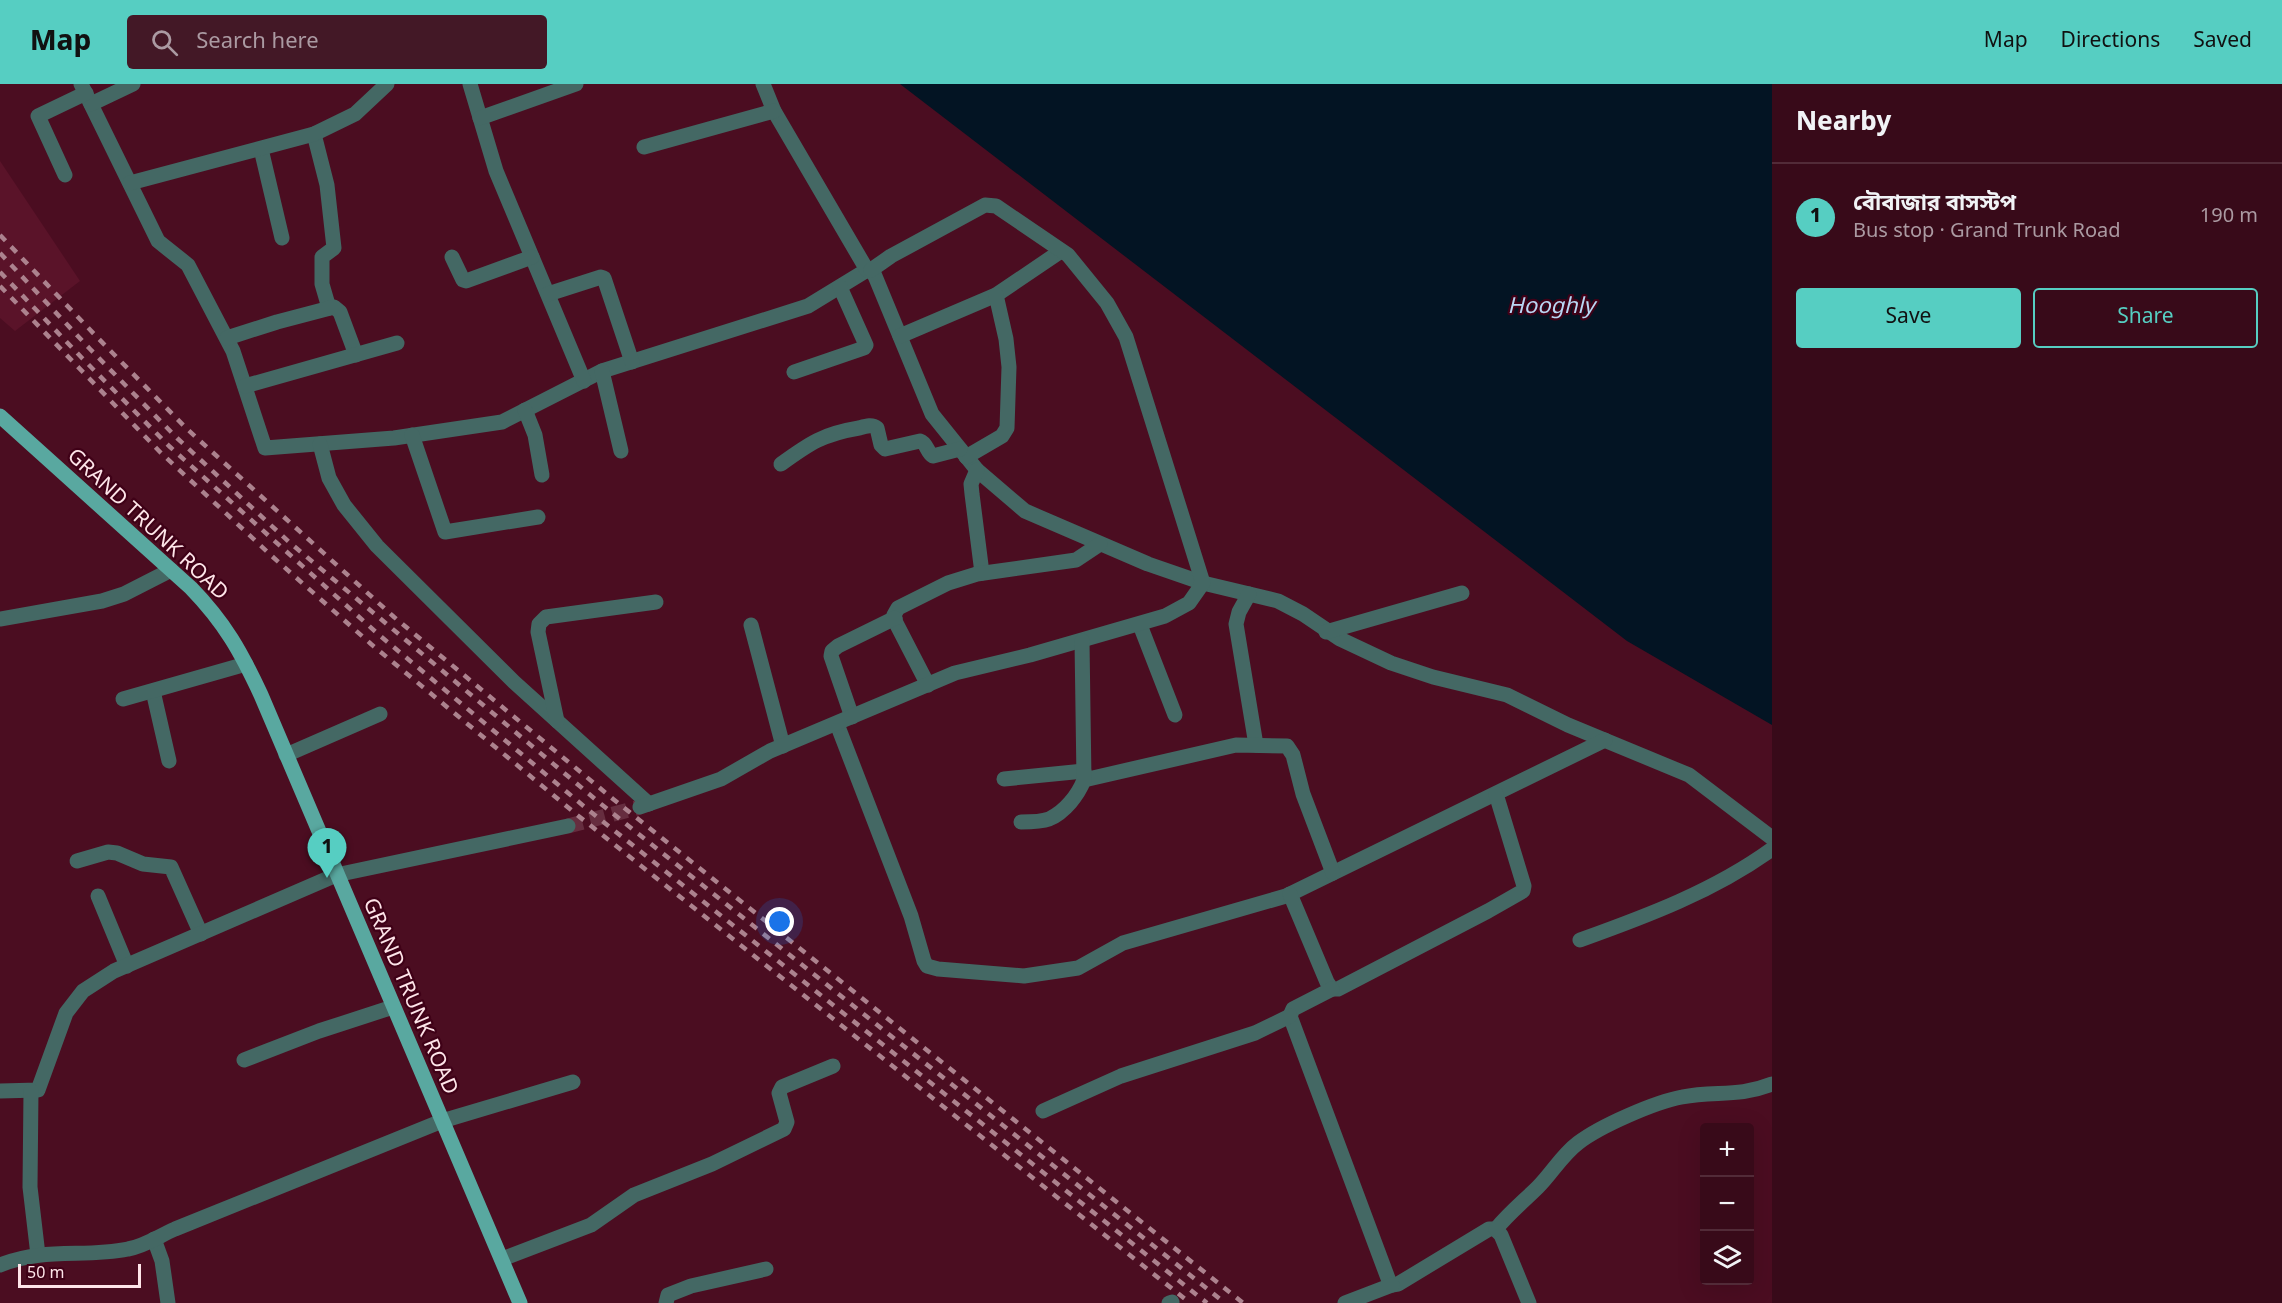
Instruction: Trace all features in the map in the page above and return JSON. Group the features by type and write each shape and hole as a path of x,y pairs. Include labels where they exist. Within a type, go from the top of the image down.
{"main road":[{"name":"GRAND TRUNK ROAD","path":"0,416 171,570 212,610 230,634 246,664 286,755 520,1303"}],"street":[{"path":"65,175 38,116 86,94 133,84"},
{"path":"130,183 314,134 355,114 387,84"},
{"path":"470,84 496,171 584,381"},
{"path":"480,118 576,84"},
{"path":"763,84 774,111 869,270 900,336 932,414 977,470 1025,511 1148,564 1203,583 1288,606 1326,632 1409,669 1508,695 1605,740 1689,775 1772,838"},
{"path":"86,94 158,241 188,265 227,338 265,448 412,435 502,422 602,371 808,306 891,256 985,205 996,206 1068,255 1107,303 1126,338 1203,583 1195,596 1183,607 1166,616 1082,641 955,673 783,746 722,779 645,806 506,674 360,526 344,505 329,478 320,444"},
{"path":"644,147 774,111"},
{"path":"314,134 327,185 334,248 322,257 322,284 329,308"},
{"path":"261,149 282,238"},
{"path":"900,336 996,295 1061,251"},
{"path":"452,257 463,280 466,281 532,257"},
{"path":"548,294 604,278 632,362"},
{"path":"794,372 864,348 866,345 840,287"},
{"path":"781,464 819,438 837,432 872,426 878,428 881,445 885,449 920,441 933,456 963,453 1002,436 1007,428 1008,357 996,295"},
{"path":"227,338 329,308 338,309 356,355"},
{"path":"245,386 397,344"},
{"path":"602,371 621,452"},
{"path":"525,410 535,435 543,475"},
{"path":"412,435 445,532 538,517"},
{"path":"977,470 971,484 981,573"},
{"path":"928,684 895,618 898,608 948,583 981,573 1076,560 1100,544"},
{"path":"0,619 102,601 124,594 171,570"},
{"path":"1249,594 1239,612 1236,624 1256,745"},
{"path":"1326,632 1462,594"},
{"path":"557,721 538,632 539,624 546,617 656,602"},
{"path":"852,717 831,656 832,651 837,646 895,618"},
{"path":"1140,625 1175,714"},
{"path":"751,626 783,746"},
{"path":"1021,822 1051,818 1069,804 1080,789 1084,776 1082,641"},
{"path":"123,699 246,664"},
{"path":"153,691 169,761"},
{"path":"286,755 380,714"},
{"path":"837,724 911,916 924,961 931,968 1024,976 1076,969 1123,943 1290,894 1605,740"},
{"path":"1004,779 1084,776 1225,747 1282,744 1291,750 1303,794 1333,873"},
{"path":"1043,1111 1121,1076 1255,1033 1290,1016 1293,1009 1332,989 1348,984 1523,891 1524,886 1496,794"},
{"path":"0,1091 38,1090 66,1013 83,991 114,971 336,875 568,826"},
{"path":"1580,940 1620,926 1707,889 1737,873 1772,849"},
{"path":"77,861 108,852 117,853 143,864 171,867 201,934"},
{"path":"1290,894 1332,989"},
{"path":"98,896 127,966"},
{"path":"244,1060 393,1006"},
{"path":"1290,1016 1386,1275 1392,1285"},
{"path":"501,1259 591,1225 634,1196 712,1164 784,1129 787,1122 779,1093 782,1087 833,1066"},
{"path":"0,1265 38,1255 127,1250 144,1245 442,1121 573,1082"},
{"path":"1345,1303 1398,1284 1489,1229 1496,1229 1540,1185 1577,1143 1591,1135 1666,1100 1686,1096 1735,1094 1772,1084"},
{"path":"31,1091 30,1187 38,1255"},
{"path":"1496,1229 1501,1235 1529,1303"},
{"path":"154,1239 162,1261 168,1303"},
{"path":"666,1303 668,1295 689,1287 766,1269"}],"shaded area":[{"path":"0,161 80,281 15,331 0,318"}],"water":[{"name":"Hooghly","path":"900,84 1772,84 1772,725 1627,641"}],"tunnel":[{"path":"568,826 640,807"}],"railway":[{"path":"0,235 187,429 394,617 613,799 1243,1303"},
{"path":"0,253 177,438 289,542 601,804 1225,1303"},
{"path":"0,272 169,446 378,634 586,808 1207,1303"},
{"path":"0,286 161,453 371,644 576,814 1190,1303"}],"place":[{"name":"বৌবাজার বাসস্টপ","path":"327,878"}]}
